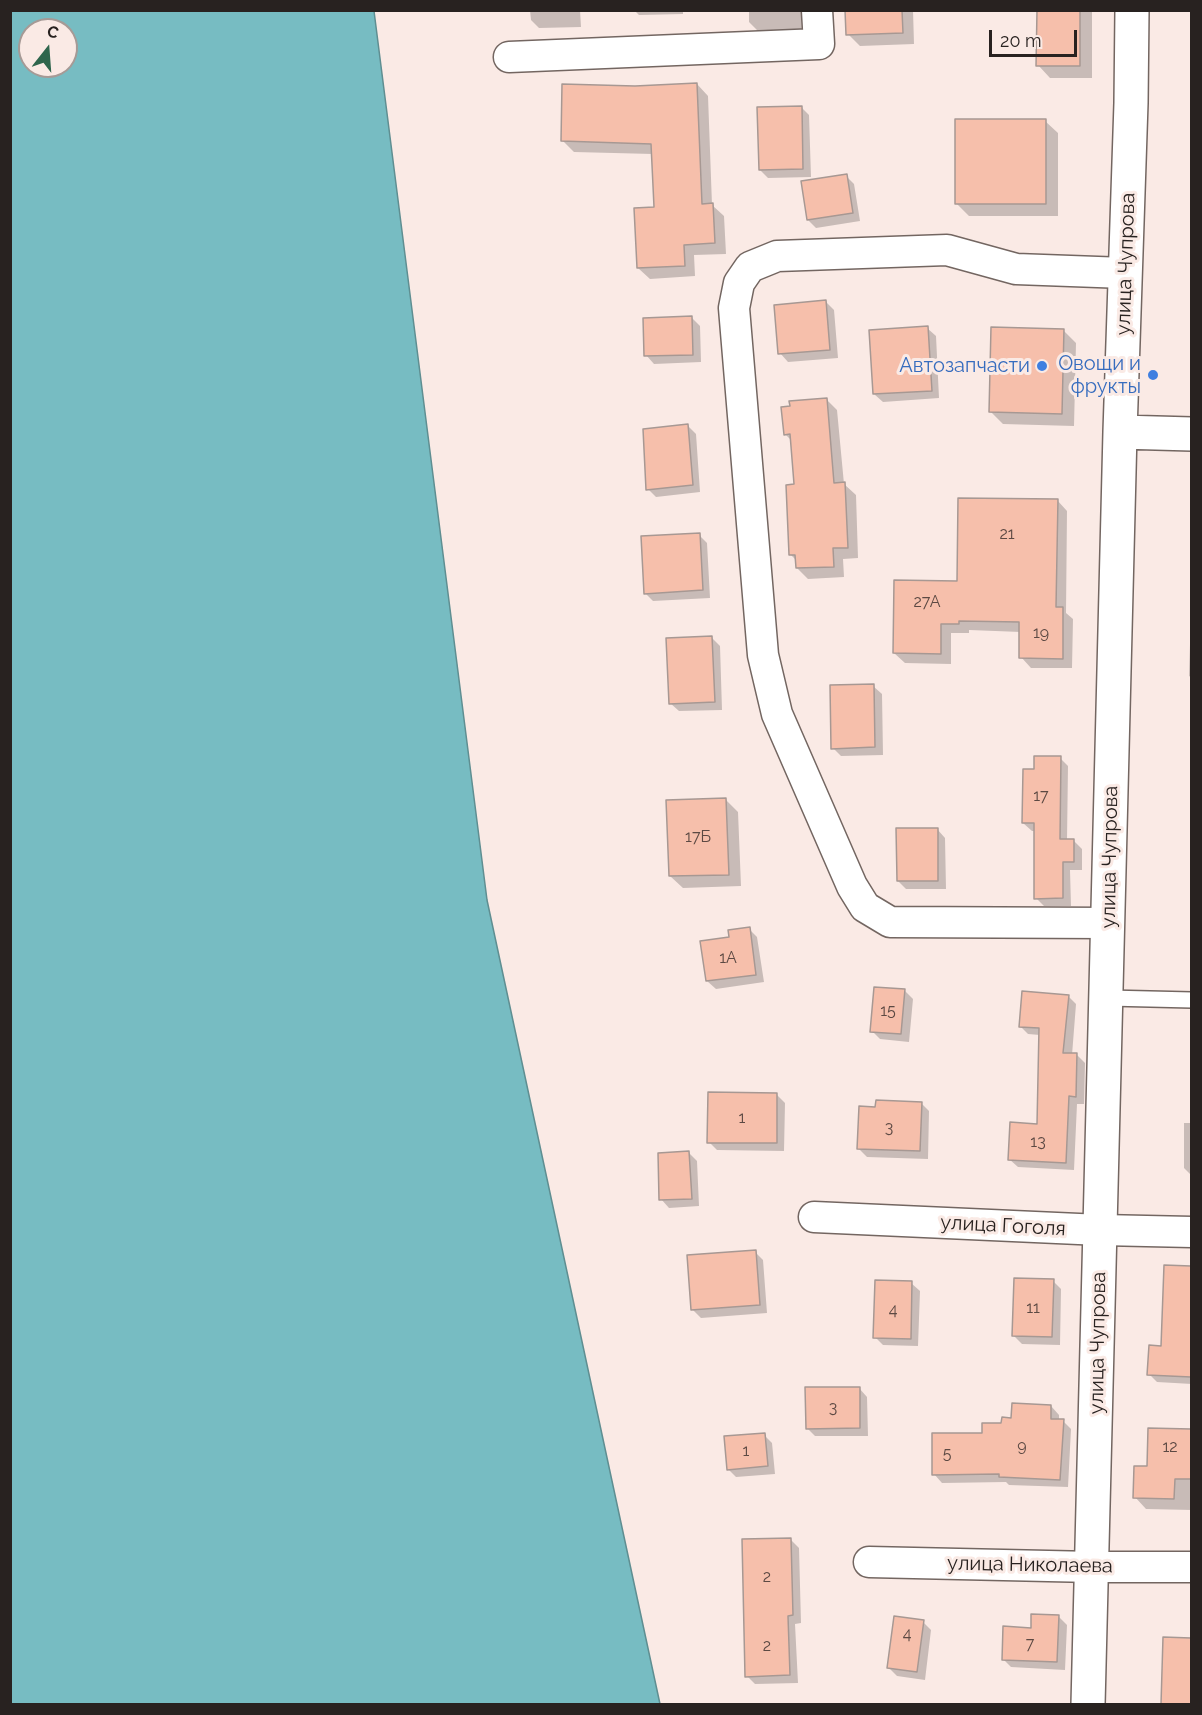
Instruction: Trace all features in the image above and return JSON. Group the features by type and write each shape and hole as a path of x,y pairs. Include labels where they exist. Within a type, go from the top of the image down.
{"street":[{"path":"509,57 819,44 817,10"},
{"name":"улица Чупрова","path":"1088,1704 1132,10"},
{"path":"1108,924 890,922 865,907 852,886 777,714 763,655 734,308 739,283 750,267 777,256 947,250 1016,269 1125,273"},
{"path":"1120,432 1191,434"},
{"name":"улица Гоголя","path":"814,1217 1191,1232"},
{"name":"улица Николаева","path":"869,1562 1191,1567"}],"lane":[{"path":"1108,998 1191,1000"}],"water":[{"path":"11,10 374,11 487,900 660,1704 11,1704"}],"building":[{"path":"845,10 902,10 903,33 846,35"},
{"path":"1037,10 1080,10 1080,66 1036,66"},
{"path":"697,83 702,204 713,203 715,243 684,245 685,266 637,268 634,208 654,207 651,144 561,141 562,84 635,86"},
{"path":"802,106 803,169 759,170 757,107"},
{"path":"955,119 1046,119 1046,204 955,204"},
{"path":"847,174 853,213 807,220 801,181"},
{"path":"826,300 830,350 778,354 774,305"},
{"path":"692,316 693,355 644,356 643,318"},
{"path":"928,326 932,391 873,394 869,330"},
{"path":"991,327 1064,329 1062,414 989,412"},
{"path":"827,398 834,483 845,482 848,548 833,548 834,567 796,568 795,555 789,555 786,485 794,484 790,434 784,435 781,407 790,406 789,401"},
{"path":"688,424 693,485 646,490 643,429"},
{"path":"958,498 1058,499 1056,607 1063,607 1063,659 1019,658 1019,622 959,621 959,624 941,624 941,654 893,653 894,580 957,581"},
{"path":"700,533 703,590 644,594 641,536"},
{"path":"712,636 715,702 669,704 666,638"},
{"path":"874,684 875,747 831,749 830,685"},
{"path":"1034,756 1061,756 1060,839 1074,839 1074,862 1063,862 1063,898 1034,899 1034,823 1022,823 1023,769 1034,769"},
{"path":"726,798 729,875 669,876 666,800"},
{"path":"896,828 938,828 938,881 897,881"},
{"path":"750,927 756,975 706,981 700,941 729,937 728,930"},
{"path":"874,987 905,989 901,1034 870,1032"},
{"path":"1022,991 1069,995 1063,1053 1077,1053 1076,1097 1069,1096 1066,1163 1008,1160 1010,1122 1037,1124 1039,1028 1019,1027"},
{"path":"708,1092 777,1093 777,1143 707,1143"},
{"path":"876,1100 922,1102 920,1151 857,1149 859,1106 875,1107"},
{"path":"689,1151 692,1199 659,1200 658,1153"},
{"path":"756,1250 760,1305 691,1310 687,1255"},
{"path":"1164,1265 1191,1266 1191,1377 1147,1375 1149,1345 1161,1346"},
{"path":"1014,1278 1054,1279 1052,1337 1012,1336"},
{"path":"875,1280 912,1281 911,1339 873,1338"},
{"path":"805,1387 860,1387 860,1428 806,1429"},
{"path":"1012,1403 1051,1405 1051,1419 1064,1419 1060,1480 999,1477 999,1474 932,1475 932,1433 982,1433 982,1423 1001,1423 1002,1417 1011,1418"},
{"path":"1148,1428 1191,1429 1191,1479 1175,1479 1174,1499 1133,1498 1134,1466 1147,1466"},
{"path":"765,1433 768,1466 727,1470 724,1436"},
{"path":"791,1538 793,1615 788,1616 790,1675 745,1677 742,1539"},
{"path":"1031,1614 1059,1615 1057,1662 1002,1660 1003,1626 1031,1628"},
{"path":"894,1616 924,1620 917,1672 887,1668"},
{"path":"1163,1637 1191,1638 1191,1704 1161,1704"}],"place":[{"name":"Автозапчасти","path":"1042,366"},
{"name":"Овощи и фрукты","path":"1153,375"}]}
